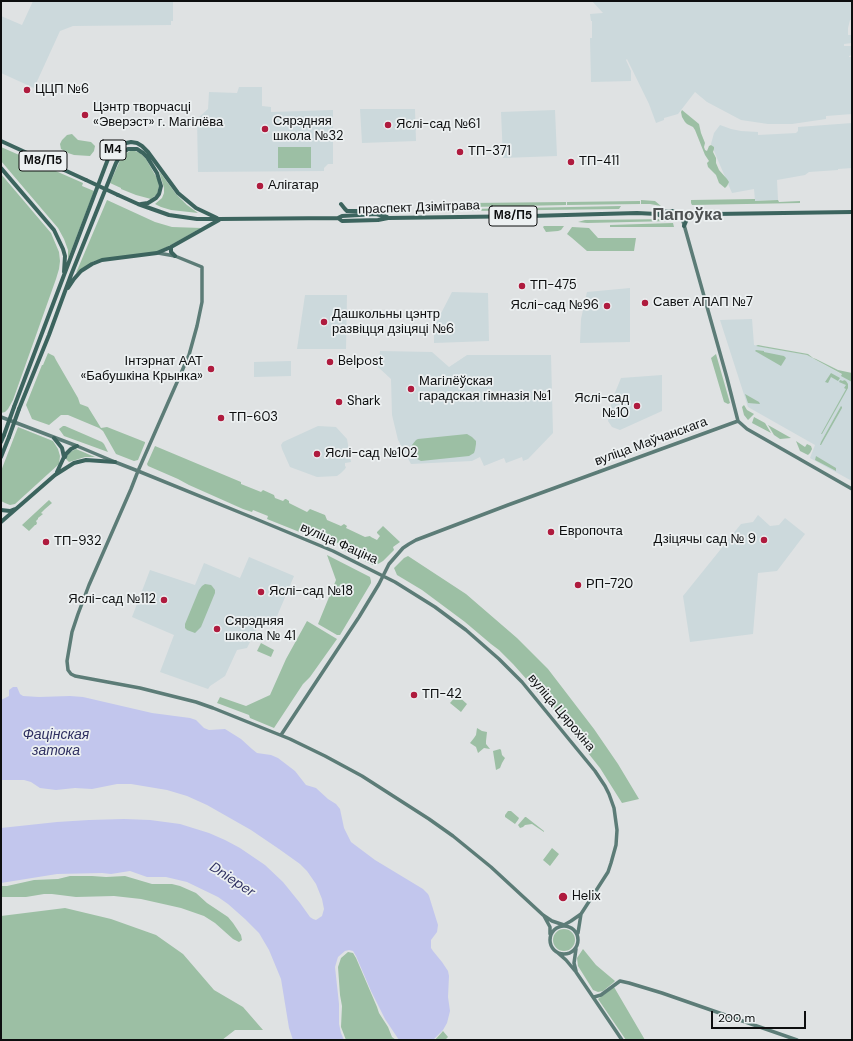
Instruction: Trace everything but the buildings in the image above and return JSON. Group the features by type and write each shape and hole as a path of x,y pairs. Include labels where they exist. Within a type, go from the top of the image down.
{"main road":[{"name":"праспект Дзімітрава","path":"1,141 138,204 158,212 179,217 219,219 338,218 342,220 378,220 388,218 657,214 673,217 681,214 698,213 852,212"},
{"name":"М4","path":"1,457 6,436 89,209 108,159 114,149 121,144 131,142 142,146 178,193 196,208 219,219"},
{"name":"М4","path":"17,408 49,335 64,293 119,157 128,149 137,149 147,157 157,173 161,186 159,194 156,198 148,203 138,204"},
{"path":"1,168 54,230 59,239 65,256 63,281"},
{"path":"341,204 347,210 371,212 388,218"},
{"path":"89,209 97,212"},
{"path":"684,226 687,219 698,213"},
{"path":"338,218 342,216 376,214"},
{"path":"681,214 738,421 747,429 852,489"},
{"path":"157,253 171,247 219,219"},
{"path":"171,247 171,252 175,256"},
{"path":"64,293 81,271 102,260 165,253 202,267 202,302 189,354 89,585 72,632 67,661 68,670 71,674 140,688 196,702 281,735 362,776 453,836 491,867 543,915 552,921 572,927 578,934 578,943 574,958 576,972"},
{"name":"вуліца Фаціна","path":"1,417 78,446 333,551 383,575 359,617 281,735"},
{"name":"вуліца Маўчанскага","path":"383,575 394,557 403,548 416,540 738,421"},
{"name":"М4","path":"1,442 6,436"},
{"path":"54,438 62,448 64,457"},
{"path":"55,475 66,454 71,449 78,446"},
{"path":"1,522 55,475 74,463 86,460 115,462"},
{"path":"1,510 10,511 19,507"},
{"name":"вуліца Цярохіна","path":"383,575 448,616 466,630 508,668 522,682 562,729 605,786 612,801 617,830 616,845 611,863 608,872 581,914 564,924"},
{"name":"вуліца Цярохіна","path":"578,934 581,914"},
{"path":"543,915 550,927 551,947 566,960 576,972 622,1040"},
{"path":"550,934 564,924"},
{"path":"558,953 567,954 576,948"},
{"path":"594,997 601,995 620,981 662,993 797,1040"}],"shaded area":[{"path":"33,1 173,1 173,21 171,21 171,25 73,26 60,31 34,88 1,73 1,16 22,25"},
{"path":"592,1 852,1 852,20 850,20 848,35 852,35 852,43 844,44 844,46 852,46 852,55 849,57 852,57 852,114 826,116 826,119 792,124 768,124 741,120 707,102 695,92 678,114 664,118 664,120 656,123 649,104 627,59 626,60 631,71 631,81 591,82 590,38 592,38 592,21 590,14 603,13"},
{"name":"Сярэдняя школа №32","path":"239,87 262,87 262,106 271,107 271,112 333,110 333,164 328,164 324,168 324,171 198,172 197,119 208,109 209,92 237,93"},
{"name":"Яслі-сад №61","path":"360,109 415,109 416,141 362,143"},
{"path":"555,110 557,156 503,158 501,112"},
{"path":"852,123 852,168 809,172 805,175 777,180 778,200 755,201 754,189 732,193 711,144 714,133 720,125 741,131 758,132 758,135 796,133 798,131 798,127"},
{"name":"Яслі-сад №96","path":"630,288 630,342 580,343 581,319 587,292"},
{"path":"452,292 488,293 489,341 434,343 434,327"},
{"name":"Дашкольны цэнтр развіцця дзіцяці №6","path":"305,295 347,295 346,349 297,349"},
{"path":"752,319 754,345 807,355 852,380 852,481 810,458 815,445 748,407 720,320"},
{"path":"380,351 432,352 449,367 467,355 551,355 553,433 528,459 523,461 522,457 506,463 504,458 484,466 480,457 472,461 411,464 398,440 392,415 391,379 378,367"},
{"path":"291,361 291,376 254,377 254,362"},
{"name":"Яслі-сад №10","path":"662,375 662,411 620,430 612,427 608,421 612,400 621,378"},
{"name":"Яслі-сад №102","path":"318,426 336,427 347,439 351,462 345,463 345,469 337,476 317,477 290,467 282,449 281,445 283,442"},
{"path":"758,515 770,526 779,525 785,518 805,534 777,571 758,573 753,634 690,642 683,596 741,524 753,522"},
{"path":"249,557 294,576 272,628 260,622 247,648 237,650 225,676 208,689 160,672 174,635 132,617 150,570 195,585 204,563 240,578"}],"green space":[{"path":"682,110 699,124 705,143 705,150 707,151 711,145 714,147 713,152 719,170 729,182 725,188 719,183 716,175 708,167 707,163 709,161 695,130 685,122 682,117"},
{"path":"72,134 78,140 91,142 95,146 94,151 90,156 74,155 61,149 60,144 62,140 67,135"},
{"path":"1,147 83,183 82,186 94,191 68,259 68,250 58,228 1,161"},
{"path":"278,147 311,147 311,168 278,168"},
{"path":"130,151 140,153 146,159 158,180 159,186 157,194 151,199 136,195 110,183 122,156"},
{"path":"159,171 176,194 198,213 171,210 155,204 162,198 164,193"},
{"path":"1,174 51,233 59,252 60,261 56,279 13,400 8,409 1,413"},
{"path":"755,199 755,201 800,201 800,203 692,205 691,203 691,200"},
{"path":"107,200 155,222 172,227 201,228 156,252 94,261 76,273"},
{"path":"641,200 655,201 661,206 641,204"},
{"path":"640,201 640,204 567,205 567,202"},
{"path":"566,202 566,205 471,207 470,203"},
{"path":"621,206 619,209 471,211 469,209"},
{"path":"671,219 672,221 578,222 585,220"},
{"path":"673,223 674,227 610,227 610,225"},
{"path":"564,226 558,231 546,232 543,227"},
{"path":"572,227 589,228 598,238 636,238 634,251 587,251 567,234"},
{"path":"758,345 808,354 838,370 852,373 852,382 841,376 842,374 807,355 756,346"},
{"path":"755,351 784,356 786,358 781,366"},
{"path":"48,353 54,356 80,404 88,407 101,428 107,427 145,442 138,460 134,461 116,454 103,431 68,415 61,415 49,425 32,419 26,405"},
{"path":"716,354 730,403 728,404 724,402 711,358"},
{"path":"831,373 840,378 838,381 831,377 828,383 825,382"},
{"path":"840,380 846,381 848,388 821,434 846,389 844,388 846,385 839,382"},
{"path":"745,394 759,402 760,404 748,403"},
{"path":"744,405 747,410 754,414 748,420 744,415 742,407"},
{"path":"841,406 842,408 820,445 821,442"},
{"path":"754,417 765,423 771,433 752,423"},
{"path":"768,425 791,438 780,439 774,435"},
{"path":"63,426 102,442 108,452 64,436 59,429"},
{"path":"18,427 53,441 60,456 59,464 15,504 10,505 1,501 1,471"},
{"path":"467,434 476,441 474,453 469,456 421,461 415,458 412,453 411,447 418,439"},
{"path":"796,441 805,447 807,444 811,446 812,449 808,455 800,451"},
{"path":"155,446 241,482 241,484 261,492 263,490 274,495 275,498 283,501 286,499 289,503 307,512 310,509 325,515 327,520 341,526 344,524 347,526 346,528 365,537 370,536 377,540 380,536 377,532 383,526 400,542 393,547 394,550 383,561 373,565 348,553 340,544 333,541 322,541 267,519 268,516 253,510 252,512 243,509 148,466 147,464"},
{"path":"76,449 95,457 85,457 69,462 66,459 68,454"},
{"path":"816,456 836,468 836,471 815,460"},
{"path":"49,500 52,503 41,513 43,514 36,521 36,525 29,531 22,525"},
{"path":"327,555 370,577 371,581 340,635 337,635 318,624 336,580"},
{"path":"408,556 466,594 517,638 548,669 594,729 618,764 639,799 622,803 600,768 553,709 513,664 499,650 465,622 422,590 397,575 394,568"},
{"path":"205,584 211,585 215,590 215,593 201,627 195,633 187,630 185,628 185,624 199,590"},
{"path":"307,621 337,639 310,677 303,684 274,728 250,718 249,715 217,703 220,697 246,706 270,695 286,659"},
{"path":"261,643 274,650 271,657 257,651"},
{"path":"457,695 467,704 461,712 450,703"},
{"path":"477,728 487,732 486,744 490,749 484,748 478,753 476,747 470,743 476,735"},
{"path":"500,749 505,758 500,768 496,770 493,751"},
{"path":"508,811 511,811 519,818 515,824 505,817"},
{"path":"525,817 544,832 532,824 525,825 520,828 518,825"},
{"path":"552,848 559,854 550,866 543,860"},
{"path":"70,876 125,876 152,884 172,884 180,886 196,893 207,903 228,917 241,935 242,940 239,942 233,939 215,923 204,916 181,908 141,899 114,896 76,897 52,894 26,897 1,897 1,886 34,880 58,879"},
{"path":"65,908 111,919 156,935 183,954 214,990 243,1007 263,1030 235,1030 222,1040 1,1040 1,916"},
{"path":"564,929 572,932 575,940 572,948 564,951 556,948 553,940 556,932"},
{"path":"583,949 596,965 615,981 603,991 598,992 593,990 578,966 577,958"},
{"path":"348,952 353,953 356,958 379,1013 388,1027 392,1037 396,1040 346,1040 341,1027 342,1006 338,967 341,958"},
{"path":"614,987 645,1040 626,1040 598,999"},
{"path":"443,1031 448,1037 445,1040 435,1040"}],"water":[{"name":"Фацінская затока","path":"13,687 17,687 20,694 23,696 83,697 152,713 190,718 196,720 204,728 209,730 225,729 241,739 257,753 271,755 278,758 295,771 306,785 316,788 340,809 344,828 351,842 375,860 423,889 428,894 438,925 437,932 431,940 431,948 448,971 449,976 448,997 450,1011 447,1023 443,1030 433,1040 399,1040 385,1019 356,956 353,951 349,950 345,951 338,957 335,967 339,1004 339,1024 344,1040 293,1040 289,1028 281,979 269,950 259,933 228,904 218,897 187,882 166,877 147,877 130,871 111,874 57,874 1,883 1,828 89,820 150,820 180,824 209,833 225,840 265,865 283,882 310,917 316,920 322,916 324,909 316,884 300,864 251,830 207,805 187,796 167,790 131,784 117,784 92,789 75,788 56,790 40,788 31,782 24,780 1,780 1,700 9,696 9,690"}],"place":[{"name":"ЦЦП №6","path":"27,90"},
{"name":"Цэнтр творчасці «Эверэст» г. Магілёва","path":"85,115"},
{"name":"Яслі-сад №61","path":"388,125"},
{"name":"Сярэдняя школа №32","path":"265,129"},
{"name":"ТП-371","path":"460,152"},
{"name":"ТП-411","path":"571,162"},
{"name":"Алігатар","path":"260,186"},
{"name":"ТП-475","path":"522,286"},
{"name":"Савет АПАП №7","path":"645,303"},
{"name":"Яслі-сад №96","path":"607,306"},
{"name":"Дашкольны цэнтр развіцця дзіцяці №6","path":"324,322"},
{"name":"Belpost","path":"330,362"},
{"name":"Інтэрнат ААТ «Бабушкіна Крынка»","path":"211,369"},
{"name":"Магілёўская гарадская гімназія №1","path":"411,389"},
{"name":"Shark","path":"339,402"},
{"name":"Яслі-сад №10","path":"637,406"},
{"name":"ТП-603","path":"221,418"},
{"name":"Яслі-сад №102","path":"317,454"},
{"name":"Европочта","path":"551,532"},
{"name":"Дзіцячы сад № 9","path":"764,540"},
{"name":"ТП-932","path":"46,542"},
{"name":"РП-720","path":"578,585"},
{"name":"Яслі-сад №18","path":"261,592"},
{"name":"Яслі-сад №112","path":"164,600"},
{"name":"Сярэдняя школа № 41","path":"217,629"},
{"name":"ТП-42","path":"414,695"},
{"name":"Helix","path":"563,897"}],"district":[{"name":"Папоўка","path":"687,216"}],"water label":[{"name":"Dnieper","path":"232,880"}]}
